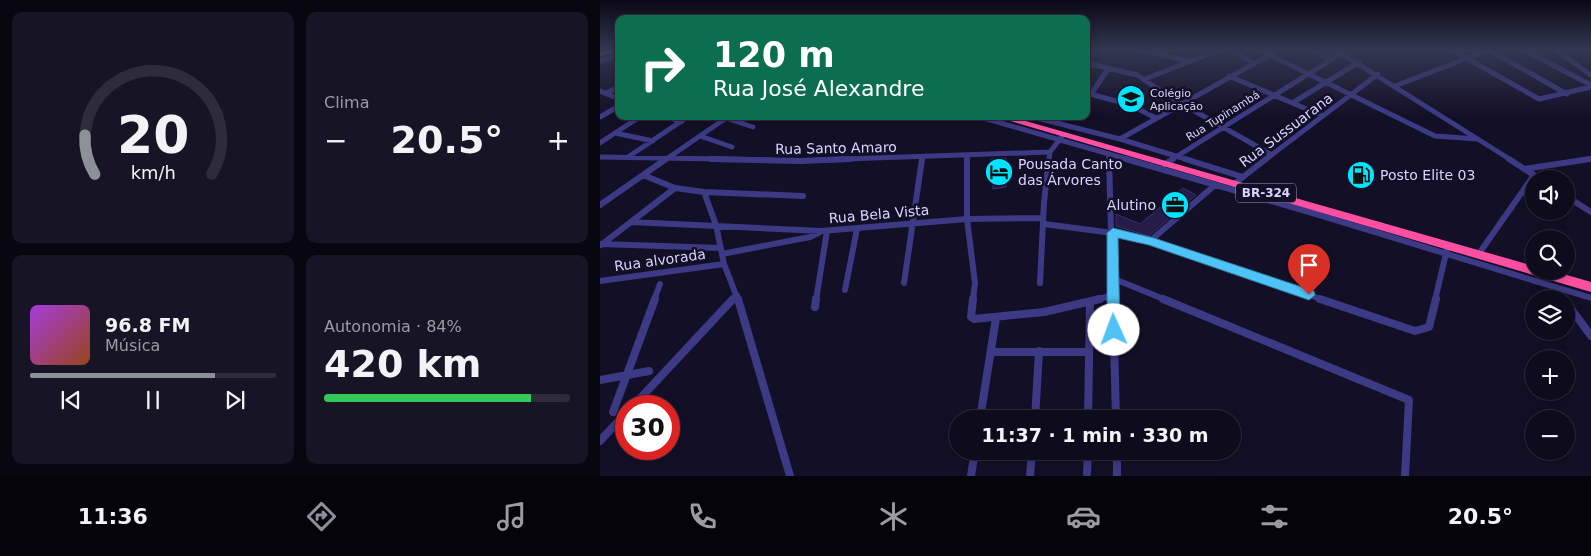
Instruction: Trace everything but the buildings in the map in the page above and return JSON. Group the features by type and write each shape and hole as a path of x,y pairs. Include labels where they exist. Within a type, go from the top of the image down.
{"highway":[{"name":"BR-324","path":"1044,120 1061,139 1238,180 1448,251 1478,255 1525,268"},
{"name":"BR-324","path":"1566,280 1591,287"}],"street":[{"path":"1090,92 1105,72"},
{"path":"1125,72 1145,79 1182,104 1272,155"},
{"path":"1145,79 1163,72"},
{"path":"1120,139 1236,72"},
{"path":"1305,72 1439,137 1479,139"},
{"name":"Rua Tupinambá","path":"1165,164 1312,72"},
{"path":"1294,102 1342,72"},
{"path":"1375,72 1524,169 1591,159"},
{"path":"1397,86 1432,72"},
{"path":"1492,72 1540,100 1591,86"},
{"path":"1528,72 1567,94"},
{"path":"1565,72 1591,86"},
{"name":"Rua Sussuarana","path":"1238,180 1378,74"},
{"path":"1229,76 1276,94 1323,116"},
{"path":"606,94 615,89"},
{"path":"600,91 615,97"},
{"path":"1090,93 1128,104 1156,118"},
{"path":"600,117 615,108"},
{"path":"600,143 635,120"},
{"path":"676,120 681,122"},
{"path":"627,158 684,120"},
{"path":"600,206 724,120"},
{"path":"736,120 753,127"},
{"path":"991,120 1061,139 1109,156 1448,251 1591,298"},
{"path":"1044,120 1120,139 1177,157 1238,180"},
{"path":"615,133 653,141"},
{"path":"700,136 732,147"},
{"path":"1040,283 1050,152 1061,139"},
{"name":"Rua Santo Amaro","path":"600,157 801,161 1050,152"},
{"path":"967,155 967,219 975,283 971,317 974,319 996,318 1090,302 1113,295"},
{"path":"1109,156 1113,233 1112,278 1116,410"},
{"path":"904,283 914,225 922,157"},
{"path":"643,175 675,188 704,192 803,196"},
{"path":"1150,241 1215,186"},
{"path":"600,245 675,188"},
{"path":"1478,255 1525,188"},
{"path":"704,192 716,225 724,264 737,295 790,476"},
{"path":"1575,202 1591,212"},
{"name":"Rua Bela Vista","path":"631,222 824,231 914,225 967,219 1044,221 1150,241 1415,331 1425,330 1429,327 1448,251"},
{"path":"845,290 857,229"},
{"path":"815,307 824,231"},
{"name":"Rua alvorada","path":"600,245 721,251 810,237 824,231"},
{"name":"Rua alvorada","path":"600,281 724,264"},
{"path":"1112,278 1409,400 1406,476"},
{"path":"613,412 660,284"},
{"path":"642,395 737,295"},
{"path":"1088,410 1090,302"},
{"path":"1575,314 1591,336"},
{"path":"981,410 996,318"},
{"path":"1035,410 1039,351"},
{"path":"991,352 1089,352"},
{"path":"600,380 649,371"},
{"path":"600,441 615,425"},
{"path":"971,476 974,460"},
{"path":"1030,476 1031,460"},
{"path":"1088,460 1088,473"},
{"path":"1117,460 1117,476"}],"place":[{"name":"Colégio Aplicação","path":"1131,99"},
{"name":"Pousada Canto das Árvores","path":"999,172"},
{"name":"Posto Elite 03","path":"1361,175"},
{"name":"Alutino","path":"1175,205"}],"route":[{"path":"1114,330 1113,233 1150,241 1309,295"}]}
